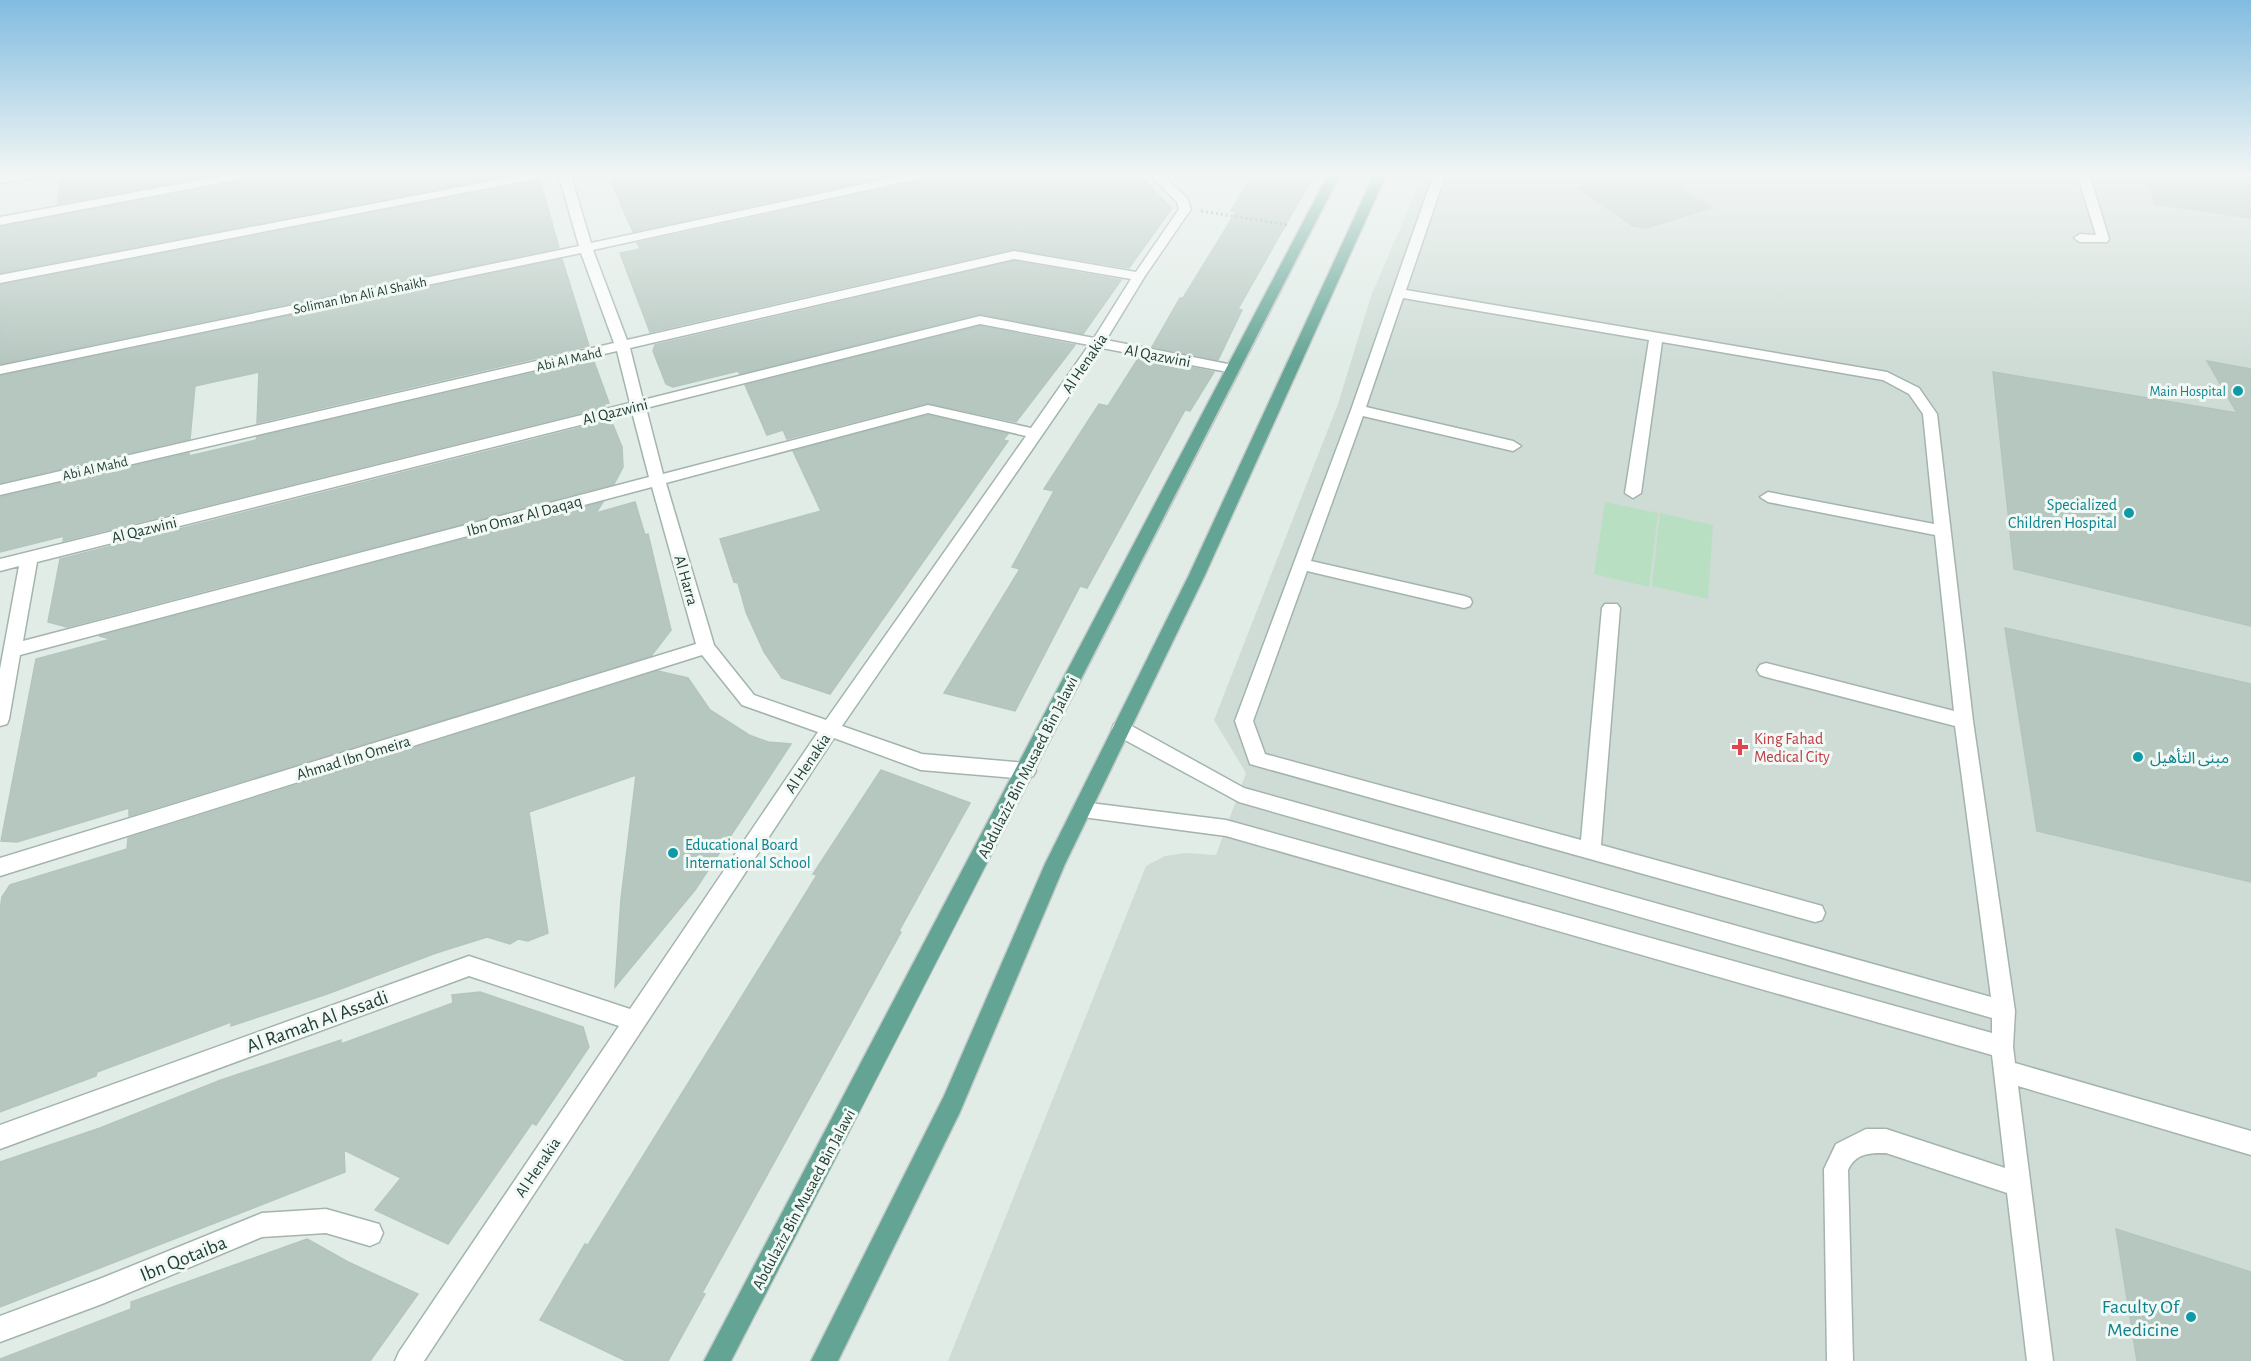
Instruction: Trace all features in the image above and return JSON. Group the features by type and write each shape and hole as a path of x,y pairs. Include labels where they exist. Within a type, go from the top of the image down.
{"main road":[{"name":"Abdulaziz Bin Musaed Bin Jalawi","path":"717,1361 1026,771 1140,544 1303,237"},
{"path":"824,1361 951,1104 1051,875 1250,461 1353,237"}],"street":[{"path":"0,279 220,237"},
{"name":"Al Harra","path":"583,237 622,346 657,479 706,647 748,700 921,762 1026,771"},
{"name":"Soliman Ibn Ali Al Shaikh","path":"0,370 639,237"},
{"name":"Al Henakia","path":"408,1361 830,729 1036,434 1166,237"},
{"path":"1418,237 1358,410 1244,721 1257,759 1815,913"},
{"path":"2080,238 2103,239 2102,237"},
{"name":"Abi Al Mahd","path":"0,490 1014,255 1139,276"},
{"path":"1398,293 1887,376 1914,392 1930,414 1964,721 2004,1011 2003,1059 2040,1361"},
{"name":"Al Qazwini","path":"0,565 980,320 1233,369"},
{"path":"1633,493 1656,337"},
{"name":"Ibn Omar Al Daqaq","path":"14,650 928,409 1036,434"},
{"path":"1358,410 1513,446"},
{"path":"1768,497 1943,531"},
{"path":"0,719 29,558"},
{"path":"1300,564 1464,602"},
{"path":"1590,851 1611,608"},
{"name":"Ahmad Ibn Omeira","path":"0,867 706,647"},
{"path":"1766,670 1964,721"},
{"path":"1121,729 1239,794 2004,1011"},
{"path":"1082,810 1226,828 2003,1059 2251,1143"},
{"name":"Al Ramah Al Assadi","path":"0,1137 470,966 635,1021"},
{"path":"1840,1361 1836,1169 1844,1152 1866,1141 1886,1141 2019,1185"},
{"name":"Ibn Qotaiba","path":"0,1329 102,1292 262,1225 326,1221 370,1233"}],"shaded area":[{"name":"King Fahad Medical City","path":"1397,237 2251,237 2251,1361 948,1361 1146,866 1165,856 1185,853 1216,855 1246,773 1214,720 1338,404 1371,296"}],"green space":[{"path":"1605,502 1658,513 1649,587 1594,574"},
{"path":"1660,513 1713,525 1708,599 1652,586"}],"building":[{"path":"0,237 190,237 0,273"},
{"path":"249,237 556,237 559,248 0,364 0,285"},
{"path":"666,237 1152,237 1129,268 1013,249 650,332 620,253 640,249 637,243"},
{"path":"1221,237 1279,237 1238,309 1242,310 1218,360 1152,347 1180,298 1183,298"},
{"path":"562,259 589,346 257,423 259,372 195,386 190,439 0,483 0,376"},
{"path":"1014,261 1121,280 1083,334 979,314 740,374 738,371 673,387 666,384 653,351 655,345"},
{"path":"980,326 1075,345 1016,422 927,403 787,439 783,430 767,435 745,385"},
{"path":"1139,357 1214,372 1190,411 1185,410 1087,588 1080,586 1015,711 944,693 1020,569 1012,567 1054,491 1044,489 1099,404 1108,406"},
{"path":"593,359 609,403 604,404 605,407 63,541 64,536 0,552 0,497 189,453 189,456 215,450 256,440 257,437"},
{"name":"Specialized Children Hospital","path":"2207,361 2251,369 2251,626 2014,569 1993,372 2237,413"},
{"path":"928,415 1008,434 1003,440 1008,441 830,694 782,678 764,652 746,612 738,583 734,582 720,539 821,511 793,451"},
{"path":"611,420 622,447 623,467 614,484 67,627 48,622 60,559"},
{"path":"603,502 596,513 635,502 645,535 648,534 671,630 651,656 129,816 129,808 17,842 1,841 36,659 111,639 99,636"},
{"name":"مبنى التأهيل","path":"2005,628 2251,684 2251,882 2037,831"},
{"path":"658,671 688,678 710,710 749,735 768,742 791,744 695,890 615,987 621,899 636,775 529,812 548,933 528,941 518,939 510,944 487,937 436,953 327,994 231,1026 231,1022 97,1072 96,1076 0,1112 0,910 2,897 10,885 127,849 128,838"},
{"path":"881,770 970,803 702,1293 705,1294 668,1361 626,1361 540,1320 585,1244 588,1245 817,875 813,874"},
{"path":"480,992 583,1027 589,1047 536,1125 532,1123 448,1244 375,1210 401,1178 344,1150 345,1172 0,1307 0,1162 100,1128 221,1080 341,1040 341,1044 453,1003 452,995"},
{"name":"Faculty Of Medicine","path":"2116,1229 2251,1272 2251,1361 2137,1361"},
{"path":"307,1239 348,1262 418,1294 370,1361 0,1361 0,1359 131,1309 131,1302"}],"place":[{"name":"Main Hospital","path":"2238,391"},
{"name":"Specialized Children Hospital","path":"2129,513"},
{"name":"King Fahad Medical City","path":"1740,747"},
{"name":"مبنى التأهيل","path":"2138,757"},
{"name":"Educational Board International School","path":"673,853"},
{"name":"Faculty Of Medicine","path":"2191,1317"}]}
